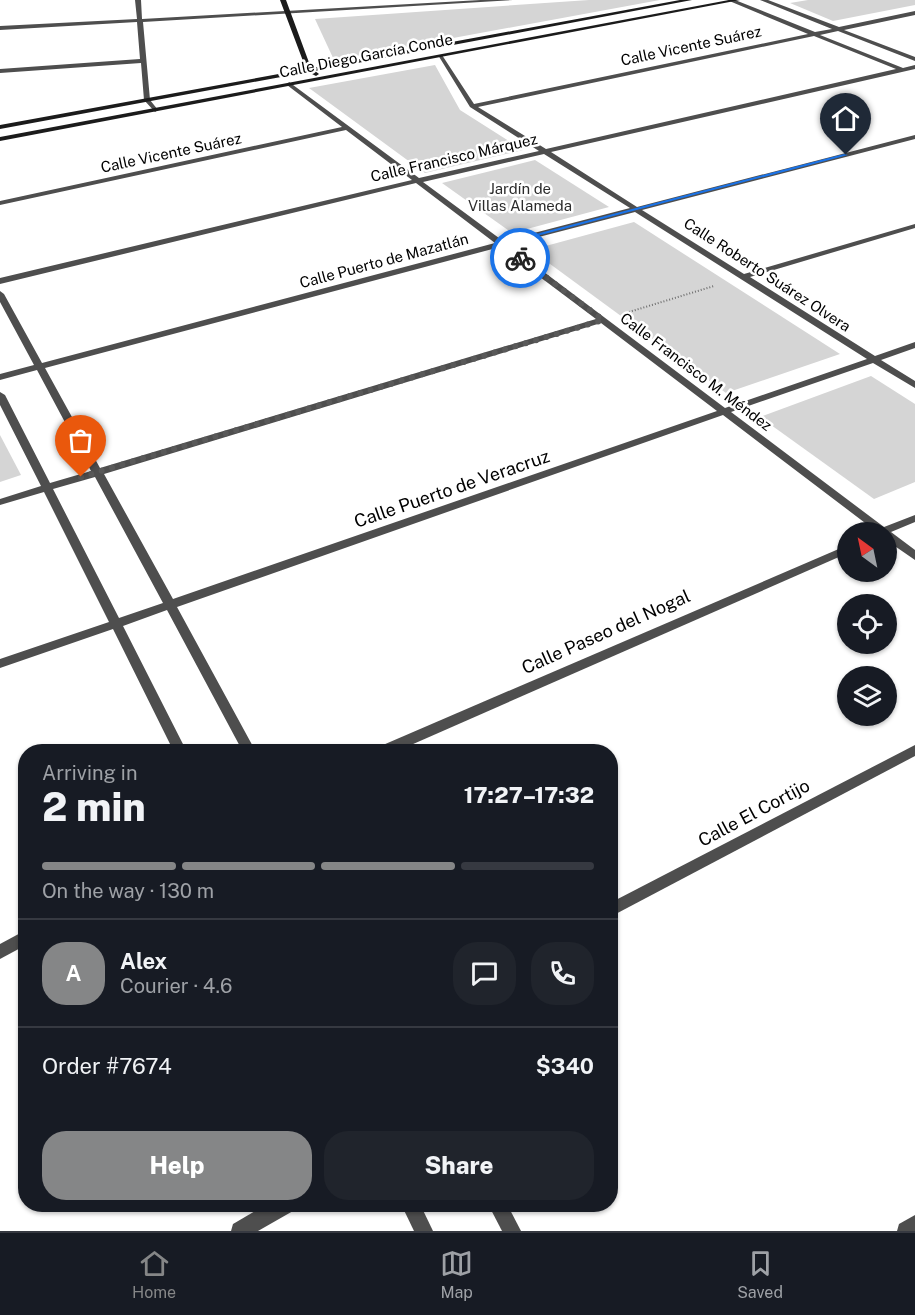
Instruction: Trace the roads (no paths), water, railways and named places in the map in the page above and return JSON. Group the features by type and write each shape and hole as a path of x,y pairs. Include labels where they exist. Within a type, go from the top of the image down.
{"street":[{"path":"138,0 147,100 155,110"},
{"path":"283,0 309,70 322,78"},
{"path":"0,28 140,19 288,14 510,0"},
{"name":"Calle Diego García Conde","path":"0,127 689,0"},
{"path":"732,0 915,75"},
{"name":"Calle Diego García Conde","path":"0,139 732,0"},
{"path":"763,0 915,59"},
{"name":"Calle Vicente Suárez","path":"472,106 915,13"},
{"name":"Calle Roberto Suárez Olvera","path":"440,56 472,106 915,385"},
{"path":"0,71 144,61"},
{"name":"Calle Francisco Márquez","path":"0,281 417,180 915,67"},
{"name":"Calle Francisco M. Méndez","path":"289,84 869,522"},
{"name":"Calle Vicente Suárez","path":"0,203 347,129"},
{"name":"Calle Puerto de Mazatlán","path":"0,377 637,208 915,137"},
{"path":"745,276 915,226"},
{"path":"0,294 246,744"},
{"path":"0,502 603,320"},
{"name":"Calle Puerto de Veracruz","path":"0,664 915,345"},
{"path":"0,395 177,744"},
{"path":"897,527 915,518"},
{"name":"Calle Francisco M. Méndez","path":"897,543 915,556"},
{"name":"Calle Paseo del Nogal","path":"399,744 837,553"},
{"name":"Calle El Cortijo","path":"618,907 915,750"},
{"path":"0,952 18,941"},
{"path":"240,1231 272,1212"},
{"path":"414,1212 424,1231"},
{"path":"501,1212 512,1231"},
{"path":"906,1231 915,1224"}],"park label":[{"name":"Jardín de Villas Alameda","path":"520,198"}]}
